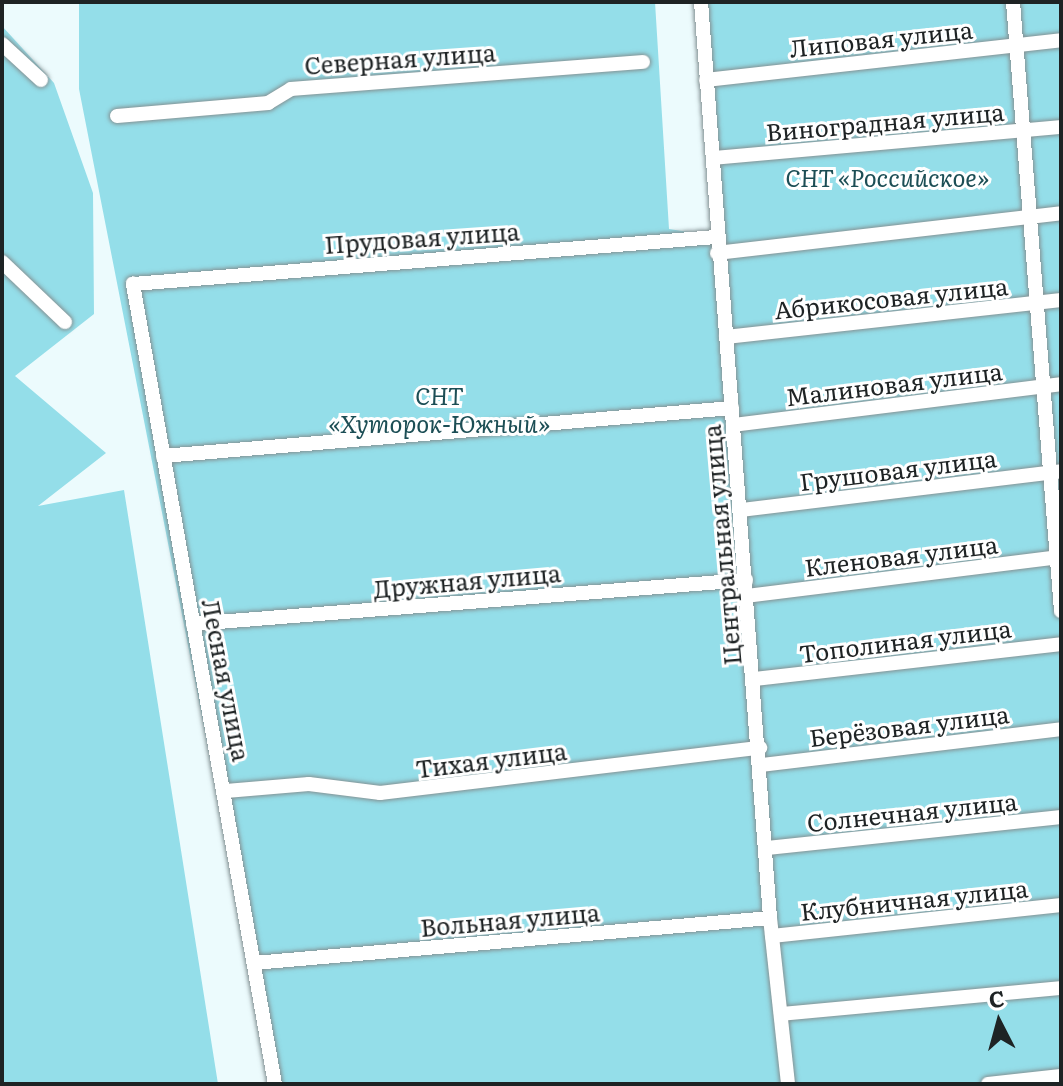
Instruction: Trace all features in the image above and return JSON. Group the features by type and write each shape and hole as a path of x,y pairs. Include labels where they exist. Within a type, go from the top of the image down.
{"street":[{"name":"Центральная улица","path":"701,2 717,253 755,679 770,918 788,1084"},
{"path":"1013,2 1043,386 1055,472 1061,611"},
{"name":"Липовая улица","path":"706,80 1061,40"},
{"path":"2,44 41,80"},
{"name":"Северная улица","path":"117,116 268,103 291,89 643,62"},
{"name":"Виноградная улица","path":"713,158 1061,127"},
{"path":"717,253 1061,213"},
{"name":"Прудовая улица","path":"133,284 716,237"},
{"path":"2,262 65,322"},
{"name":"Лесная улица","path":"133,284 226,791 275,1084"},
{"name":"Абрикосовая улица","path":"726,337 1061,300"},
{"name":"Малиновая улица","path":"733,425 1061,384"},
{"path":"163,456 732,408"},
{"name":"Грушовая улица","path":"741,510 1055,472"},
{"name":"Кленовая улица","path":"746,596 1059,557"},
{"name":"Дружная улица","path":"193,624 746,580"},
{"name":"Тополиная улица","path":"755,679 1061,644"},
{"name":"Берёзовая улица","path":"761,765 1061,729"},
{"name":"Тихая улица","path":"226,791 309,784 380,793 760,748"},
{"name":"Солнечная улица","path":"767,848 1061,817"},
{"name":"Клубничная улица","path":"772,936 1061,905"},
{"name":"Вольная улица","path":"254,963 770,918"},
{"path":"781,1014 1061,988"},
{"path":"988,1084 1061,1076"}],"green space":[{"name":"СНТ «Хуторок-Южный»","path":"79,2 655,2 669,229 715,236 701,2 1061,2 1061,1084 274,1084 79,89"},
{"path":"2,26 54,83 93,193 94,314 15,376 106,453 38,506 124,490 218,1084 2,1084"}],"park label":[{"name":"СНТ «Российское»","path":"887,177"}]}
